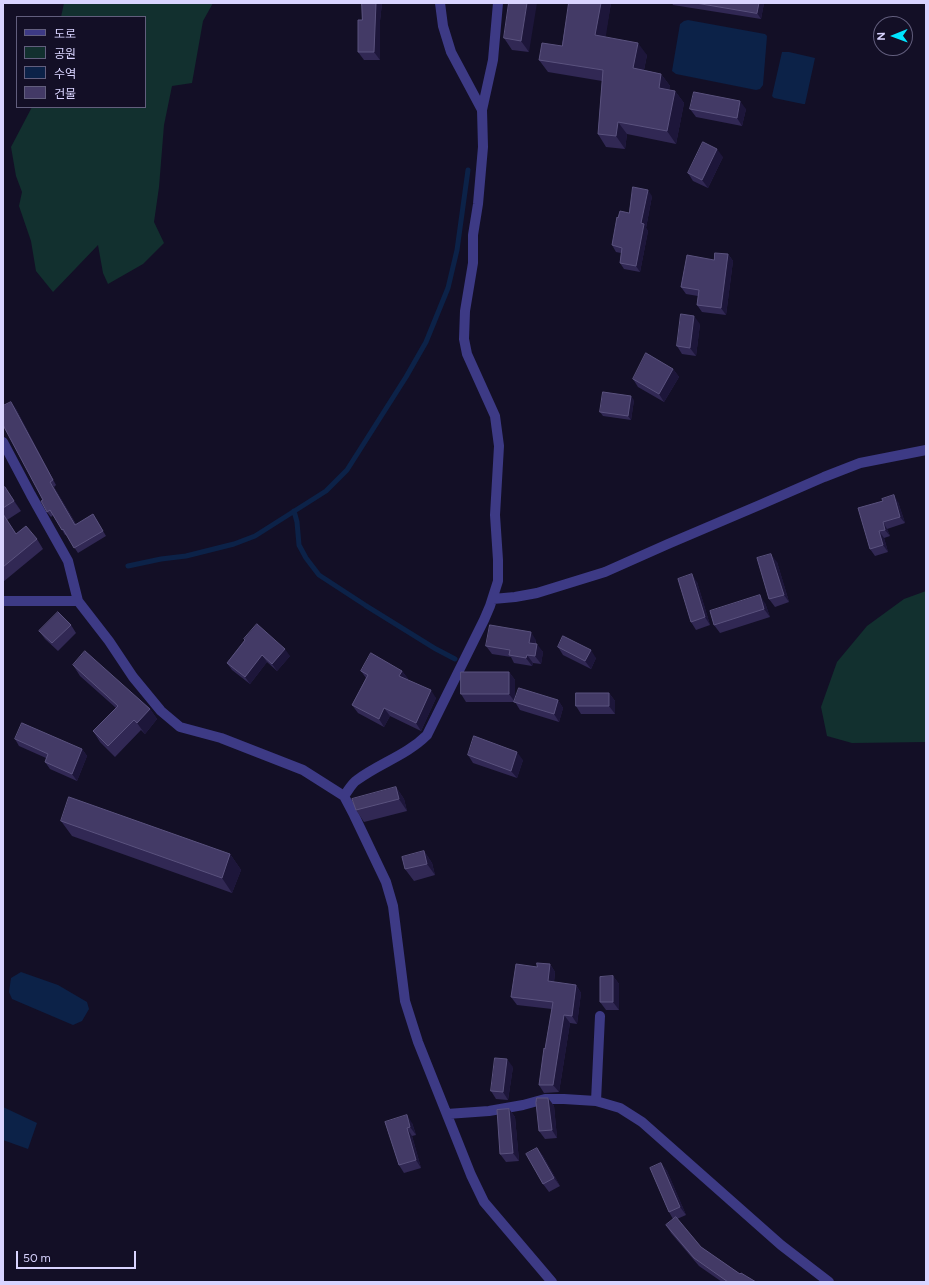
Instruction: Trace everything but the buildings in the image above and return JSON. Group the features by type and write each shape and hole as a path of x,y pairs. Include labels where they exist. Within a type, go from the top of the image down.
{"street":[{"path":"440,3 443,26 451,52 482,110"},
{"path":"344,796 356,780 408,750 427,735 477,634 498,581 498,560 494,515 499,446 495,416 467,354 464,339 465,311 473,263 473,235 478,204 483,147 482,110 493,60 498,3"},
{"path":"3,442 68,561 78,601 109,641 132,677 161,711 180,727 221,738 303,770 344,796 386,882 393,906 405,1001 418,1042 471,1175 484,1202 552,1282"},
{"path":"492,599 537,593 605,572 824,476 860,463 926,450"},
{"path":"3,601 78,601"},
{"path":"596,1101 600,1016"},
{"path":"447,1114 489,1112 545,1099 596,1101 620,1108 642,1122 781,1245 829,1282"}],"green space":[{"path":"64,3 213,3 203,21 192,83 172,86 164,125 159,187 154,222 164,243 143,264 108,284 103,273 98,245 53,292 36,271 31,241 19,206 22,192 16,176 11,147 31,108 146,108 146,16 61,16"},
{"path":"926,591 926,742 852,743 827,736 821,707 837,662 867,626 904,599"}],"water":[{"path":"688,20 765,34 767,36 763,85 760,89 756,90 676,74 672,71 680,24"},
{"path":"782,52 789,52 815,58 805,104 774,98 772,96"},
{"path":"21,972 58,985 87,1002 89,1009 82,1021 73,1025 12,999 9,992 11,978"},
{"path":"3,1107 37,1123 28,1149 3,1140"}],"waterway":[{"path":"128,566 161,559 186,556 234,544 255,536 326,491 347,470 406,377 426,342 448,288 457,250 468,170"},
{"path":"294,511 297,522 299,545 306,558 319,575 436,649 455,659"}]}
